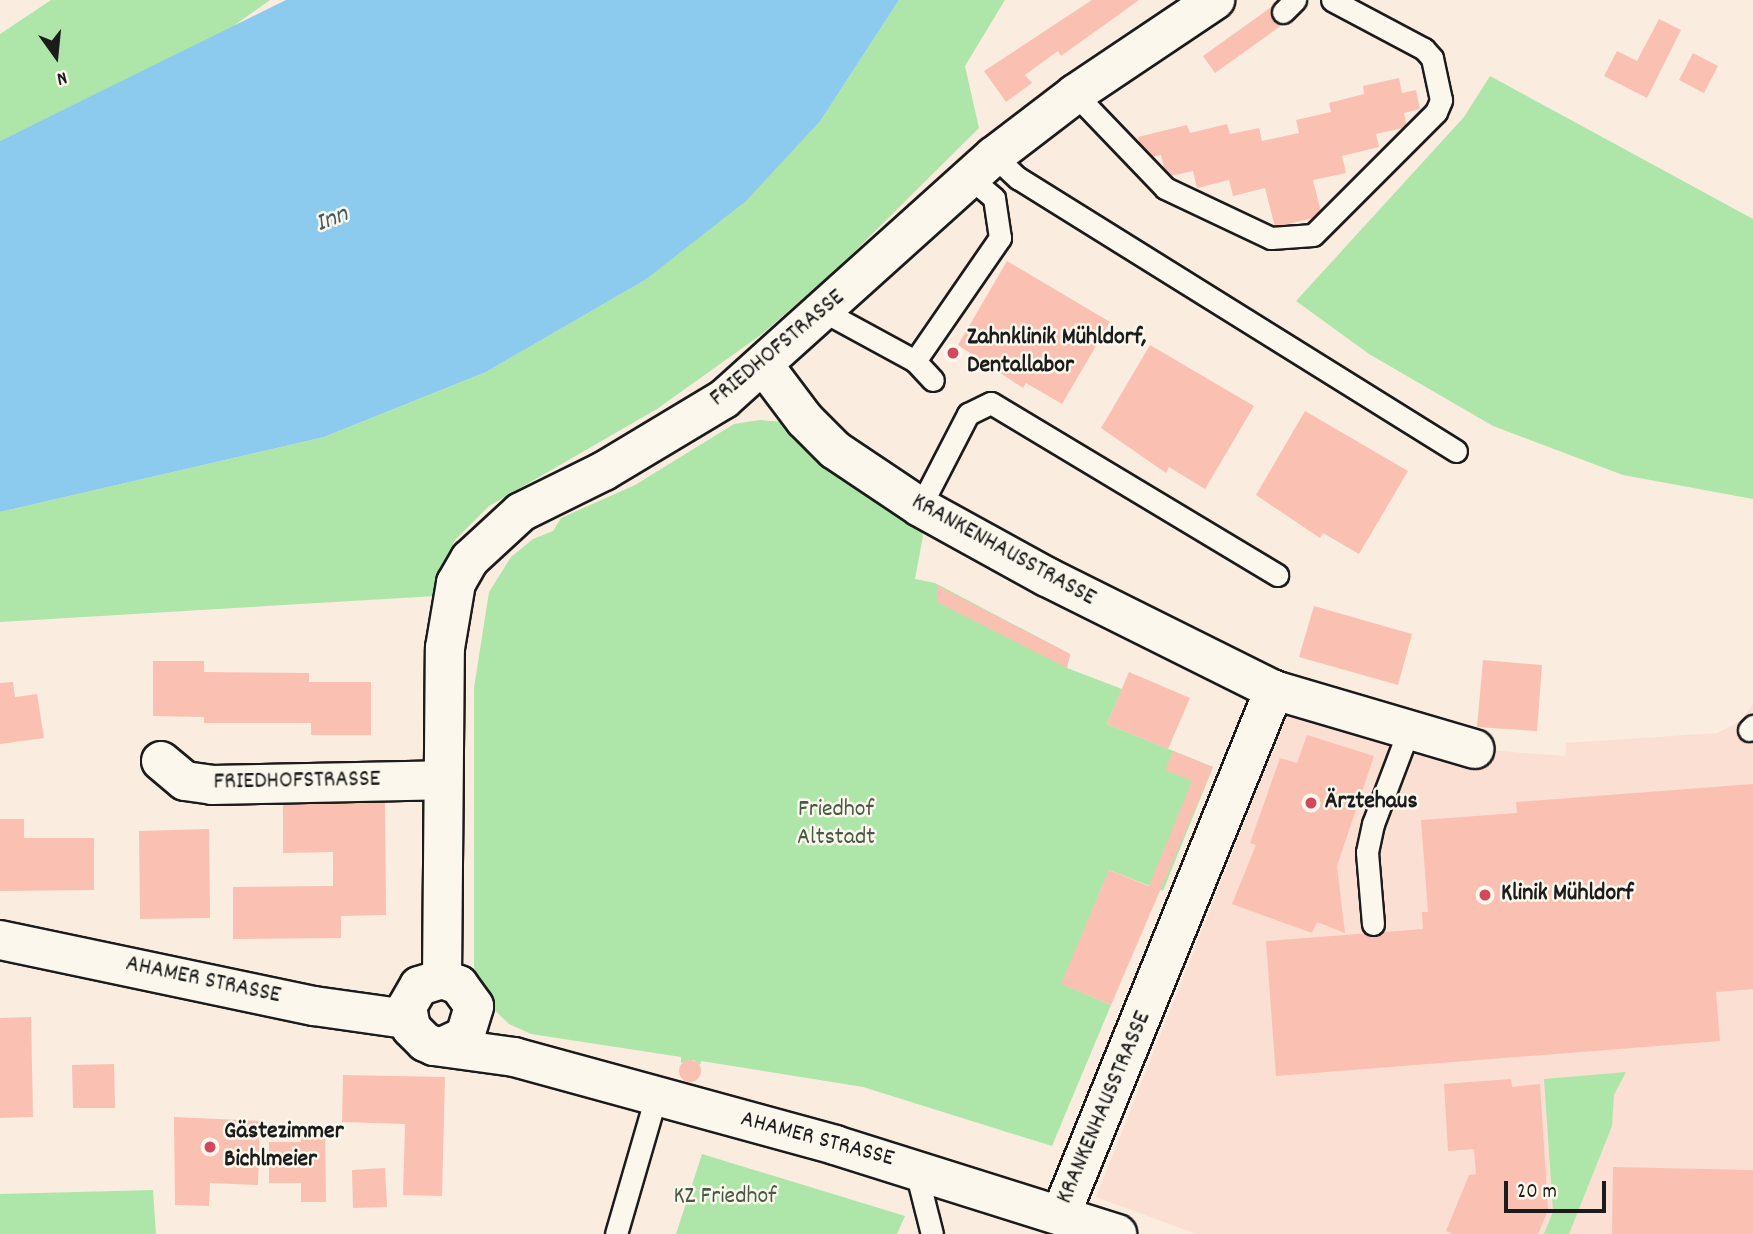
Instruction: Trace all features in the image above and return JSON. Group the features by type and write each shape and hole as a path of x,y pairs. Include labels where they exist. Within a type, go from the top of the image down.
{"street":[{"name":"FRIEDHOFSTRASSE","path":"442,979 445,648 456,583 470,559 521,512 664,436 765,367 981,166 1075,93 1215,0"},
{"name":"KRANKENHAUSSTRASSE","path":"765,367 835,450 920,507 1134,624 1274,690 1408,732 1474,749"},
{"name":"KRANKENHAUSSTRASSE","path":"1061,1214 1274,690"},
{"name":"FRIEDHOFSTRASSE","path":"161,761 185,781 212,785 442,780"},
{"name":"AHAMER STRASSE","path":"0,940 314,1006 407,1019"},
{"path":"474,1016 465,1036 444,1046 417,1036 407,1019 411,996 430,981 442,979 466,990 474,1016 514,1057"},
{"name":"AHAMER STRASSE","path":"444,1046 514,1057 915,1167 1117,1234"}],"lane":[{"path":"1075,93 1165,188 1271,238 1313,235 1436,112 1441,100 1432,58 1424,49 1332,0"},
{"path":"915,361 1000,239 994,198 981,166"},
{"path":"981,166 1018,178 1456,451"},
{"path":"825,312 915,361 933,380"},
{"path":"920,507 968,414 991,403 1277,575"},
{"path":"1373,924 1367,852 1373,824 1408,732"},
{"path":"616,1234 656,1096"},
{"path":"915,1167 932,1234"}],"shaded area":[{"name":"Klinik Mühldorf","path":"1753,704 1753,1234 1196,1234 1096,1197 1289,710 1474,749 1565,756 1566,743 1717,733 1741,721"}],"green space":[{"path":"51,0 270,0 228,30 0,141 0,34"},
{"path":"899,0 1005,0 965,66 979,128 843,263 762,334 657,409 489,506 454,541 436,596 0,622 0,512 324,437 486,372 645,280 821,120"},
{"path":"1490,76 1753,219 1753,499 1623,475 1493,426 1369,354 1296,301 1464,117"},
{"name":"Friedhof Altstadt","path":"760,420 784,422 919,525 923,536 915,579 935,583 1070,654 1067,668 1122,689 1107,724 1213,767 1163,891 1109,870 1062,984 1111,1005 1052,1146 863,1087 701,1061 700,1065 694,1060 681,1063 681,1057 531,1034 509,1024 484,1000 474,966 474,688 489,592 511,557 533,539 553,531 561,518 635,485 734,424"},
{"path":"1626,1072 1614,1095 1612,1126 1569,1234 1544,1234 1553,1211 1544,1079"},
{"name":"KZ Friedhof","path":"702,1154 905,1216 897,1234 676,1234"},
{"path":"153,1190 156,1234 0,1234 0,1194"}],"water":[{"name":"Inn","path":"286,0 899,0 821,120 746,201 645,280 486,372 324,437 0,512 0,141"}],"building":[{"path":"1092,0 1139,0 1061,56 1058,51 1025,75 1032,83 1006,102 984,71"},
{"path":"1277,3 1289,20 1215,73 1203,56"},
{"path":"1659,19 1681,30 1647,98 1604,76 1617,51 1637,61"},
{"path":"1693,53 1718,66 1704,93 1679,80"},
{"path":"1399,78 1402,93 1416,90 1420,109 1404,113 1407,127 1376,134 1379,147 1342,156 1346,173 1313,180 1322,216 1275,227 1265,188 1233,196 1229,180 1197,188 1193,171 1166,177 1161,155 1143,159 1138,137 1187,125 1190,133 1227,124 1230,134 1259,128 1262,141 1299,133 1296,120 1331,112 1329,103 1364,94 1363,86"},
{"path":"1007,261 1110,322 1062,404 1026,383 1023,388 958,345"},
{"path":"1150,345 1254,406 1205,489 1169,467 1166,473 1101,428"},
{"path":"1305,411 1408,471 1359,554 1323,533 1320,538 1256,495"},
{"path":"938,586 1070,654 1067,668 937,602"},
{"path":"1314,606 1412,634 1398,685 1299,657"},
{"path":"1483,660 1542,665 1537,731 1477,727"},
{"path":"153,661 204,661 204,672 309,673 309,682 371,682 371,735 311,735 311,723 204,723 204,717 153,716"},
{"path":"1129,672 1190,698 1168,749 1107,724"},
{"path":"13,682 15,697 37,694 44,738 0,744 0,683"},
{"name":"Ärztehaus","path":"1307,735 1374,756 1337,866 1345,933 1317,922 1312,933 1232,904 1256,845 1250,843 1280,758 1297,763"},
{"path":"1173,751 1213,767 1111,1005 1061,984 1109,870 1149,886 1192,781 1165,770"},
{"path":"1753,784 1753,989 1716,992 1720,1041 1276,1076 1266,941 1423,929 1422,912 1428,912 1421,820 1517,813 1516,802"},
{"path":"385,799 386,915 341,916 341,938 233,939 233,887 333,886 333,852 283,853 283,800"},
{"path":"0,819 24,819 24,838 94,838 94,890 0,891"},
{"path":"209,829 210,918 140,919 139,831"},
{"path":"31,1017 33,1117 0,1118 0,1018"},
{"path":"690,1060 698,1063 701,1071 698,1079 690,1082 682,1079 679,1071 682,1063"},
{"path":"114,1064 115,1108 73,1108 72,1065"},
{"path":"343,1075 445,1077 442,1196 403,1195 405,1124 342,1122"},
{"path":"1511,1079 1512,1087 1540,1084 1548,1210 1538,1234 1453,1234 1446,1231 1469,1175 1476,1174 1474,1149 1448,1151 1444,1084"},
{"path":"174,1117 260,1121 258,1185 210,1183 209,1206 175,1205"},
{"path":"325,1125 326,1202 301,1202 301,1183 269,1183 269,1142 301,1142 301,1126"},
{"path":"1613,1167 1753,1170 1753,1234 1612,1234"},
{"path":"385,1168 387,1207 353,1208 352,1170"}],"place":[{"name":"Zahnklinik Mühldorf, Dentallabor","path":"953,353"},
{"name":"Ärztehaus","path":"1311,803"},
{"name":"Klinik Mühldorf","path":"1485,895"},
{"name":"Gästezimmer Bichlmeier","path":"210,1147"}]}
